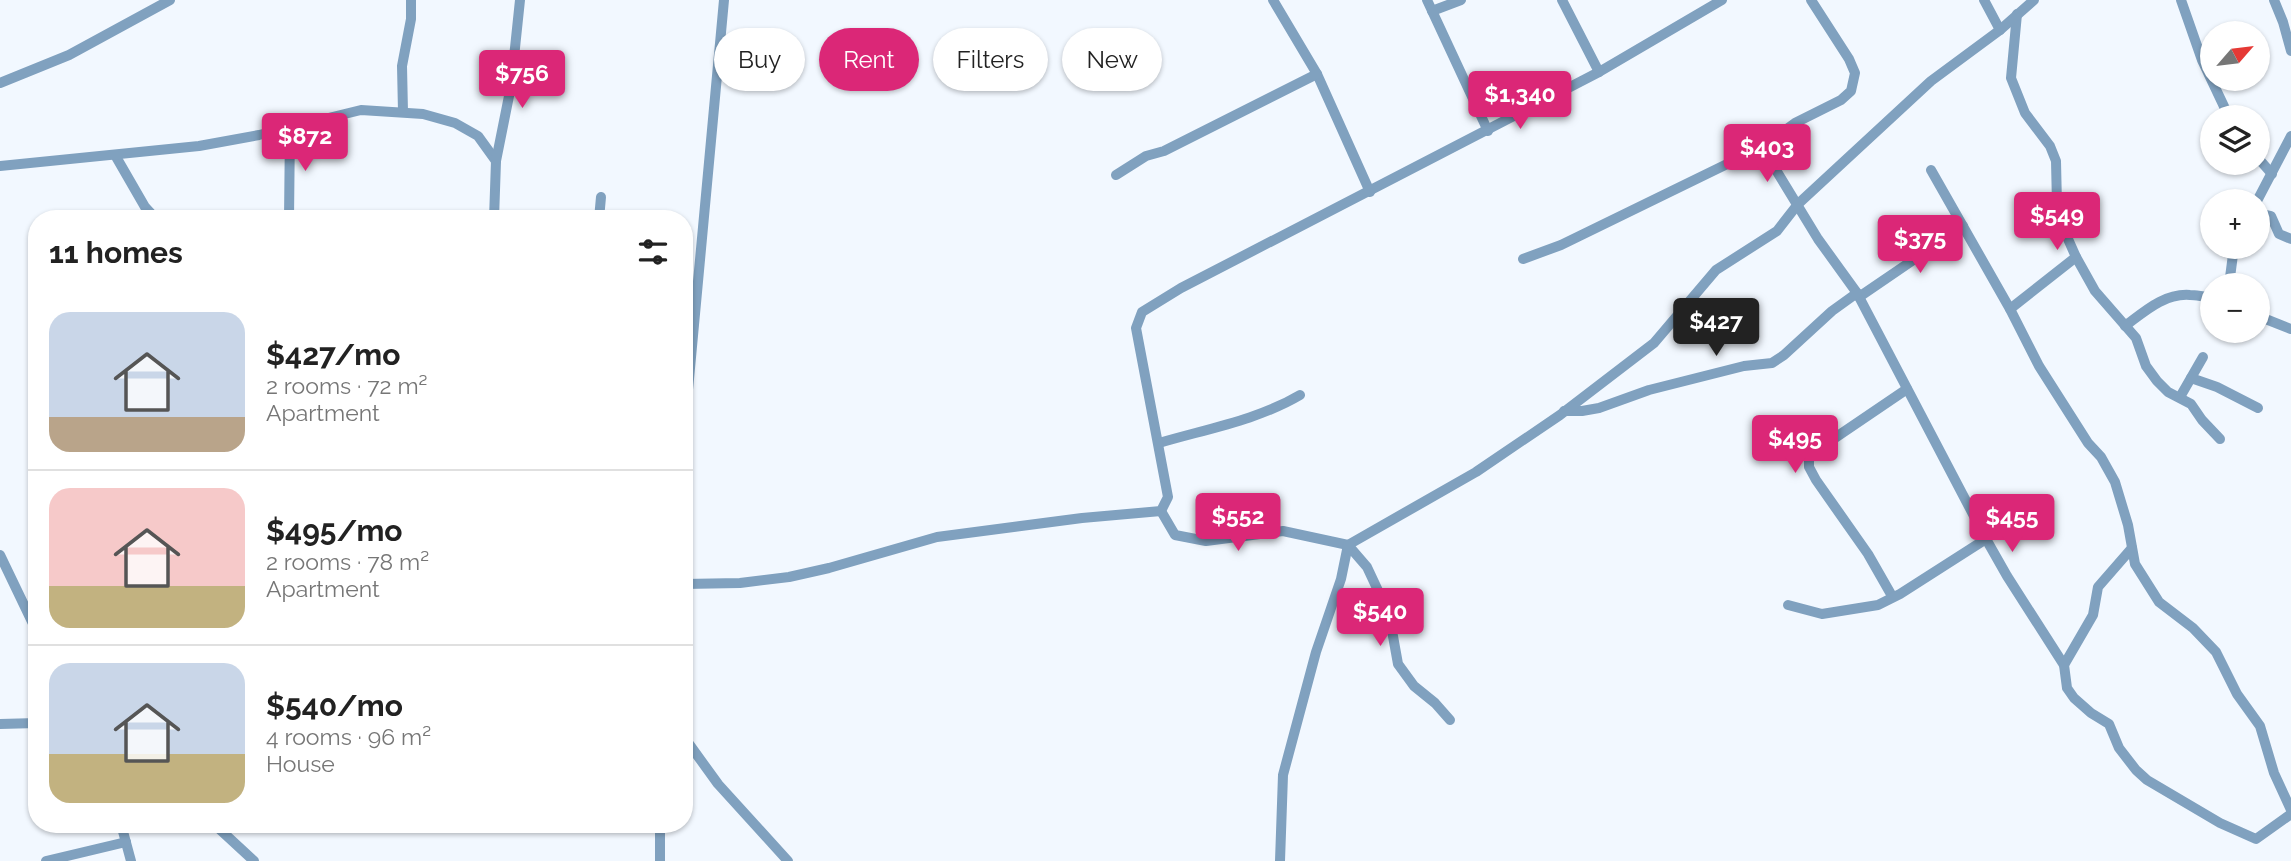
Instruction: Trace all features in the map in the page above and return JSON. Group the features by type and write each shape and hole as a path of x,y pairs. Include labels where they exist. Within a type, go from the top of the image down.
{"street":[{"path":"0,83 69,55 170,0"},
{"path":"403,112 402,66 411,19 411,0"},
{"path":"494,210 496,161 514,64 520,0"},
{"path":"693,336 724,0"},
{"path":"1273,0 1317,74 1370,192"},
{"path":"1426,0 1488,131"},
{"path":"1432,11 1461,0"},
{"path":"1562,0 1599,72"},
{"path":"1161,511 1168,497 1136,328 1142,313 1181,288 1599,72 1722,0"},
{"path":"1523,259 1561,245 1762,147 1795,123 1841,100 1851,91 1855,73 1811,0"},
{"path":"1984,0 2000,30"},
{"path":"1280,861 1283,775 1316,652 1341,579 1348,545 1476,472 1564,411 1654,343 1716,270 1777,230 1798,204 1931,81 2000,30 2034,0"},
{"path":"2181,0 2202,60 2223,105"},
{"path":"2274,0 2291,51"},
{"path":"2017,14 2011,78 2025,113 2050,146 2056,160 2060,221 2076,257 2095,291 2136,338 2146,366 2157,381 2168,392 2190,404 2220,439"},
{"path":"1116,175 1146,156 1164,151 1317,74"},
{"path":"0,166 199,146 362,110 423,114 455,123 478,136 496,161"},
{"path":"289,210 290,127"},
{"path":"2264,189 2291,136"},
{"path":"1762,147 1818,239 1858,295 1986,539 2064,666 2067,688 2074,698 2109,724 2125,756 2147,780 2220,823 2256,839 2291,812 2274,773 2260,726 2238,694 2216,652 2193,628 2159,602 2135,564 2125,513 2111,475 2039,366 2010,309 1931,170"},
{"path":"115,155 149,210"},
{"path":"599,210 601,197"},
{"path":"2270,216 2279,234 2291,239"},
{"path":"1564,411 1599,408 1649,390 1744,366 1773,363 1832,311 1963,226"},
{"path":"2010,309 2076,257"},
{"path":"2125,326 2159,302 2190,295 2200,296"},
{"path":"2270,321 2291,330"},
{"path":"2180,397 2203,358"},
{"path":"2191,378 2217,387 2258,408"},
{"path":"1892,596 1868,554 1816,480 1809,467 1809,459 1823,446 1907,389"},
{"path":"1159,443 1250,417 1285,404 1300,395"},
{"path":"1161,511 1175,536 1206,541 1283,531 1348,545 1367,567 1390,614 1398,664 1414,686 1450,720"},
{"path":"693,584 740,583 789,577 937,537 1082,518 1161,511"},
{"path":"1788,605 1822,614 1847,608 1868,607 1900,594 1986,539"},
{"path":"2064,666 2092,615 2098,587 2132,548"},
{"path":"0,555 28,613"},
{"path":"0,724 28,723"},
{"path":"693,749 718,784 784,860"},
{"path":"124,833 131,861"},
{"path":"224,833 254,861"},
{"path":"660,833 660,861"},
{"path":"46,861 126,842"}]}
